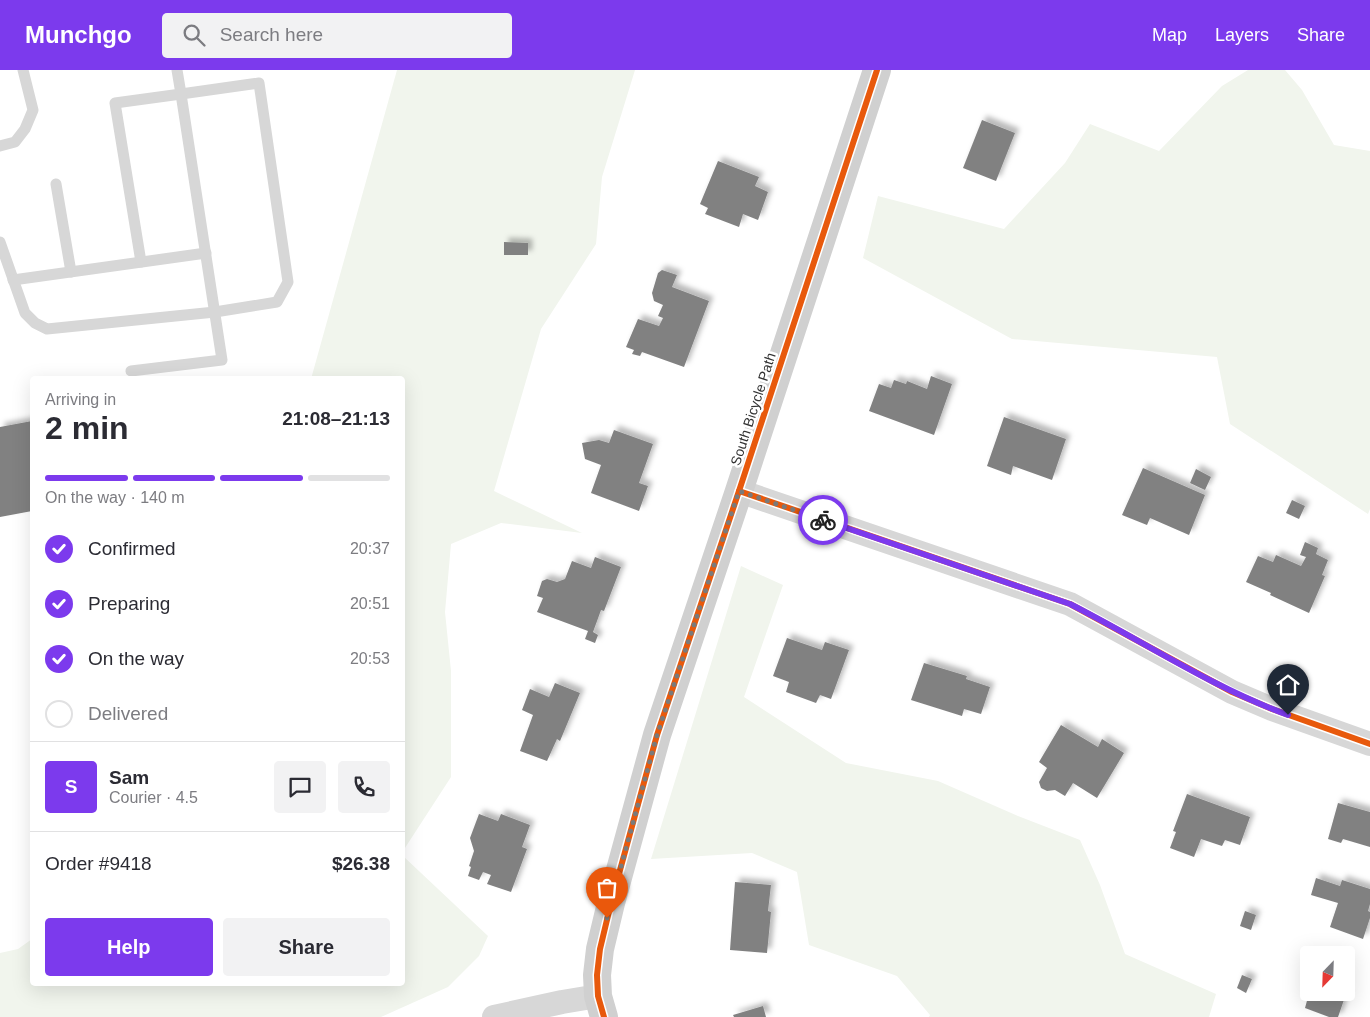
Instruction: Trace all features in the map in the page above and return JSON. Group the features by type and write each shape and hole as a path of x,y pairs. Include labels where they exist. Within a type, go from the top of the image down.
{"street":[{"name":"South Bicycle Path","path":"601,1007 598,975 600,949 657,735 877,70"},
{"path":"739,491 1070,604 1232,692 1272,709 1370,744"},
{"path":"494,1017 562,1002 601,1007"}],"lane":[{"path":"0,146 15,142 25,129 32,110 22,70"},
{"path":"131,371 222,360 177,70"},
{"path":"0,242 25,313 35,323 47,329 215,312 278,302 288,282 259,83 115,103 141,262"},
{"path":"56,184 72,272"},
{"path":"13,280 206,253"}],"shaded area":[{"path":"397,70 635,70 602,177 596,244 541,329 494,491 582,533 501,523 451,544 445,612 451,671 451,777 405,848 405,376 312,376"},
{"path":"1248,70 1285,70 1302,90 1334,145 1370,151 1370,509 1368,514 1230,424 1217,357 1012,339 863,258 878,196 1004,229 1065,163 1090,124 1159,151 1222,86"},
{"path":"741,566 783,585 744,697 846,763 938,781 1018,816 1080,840 1100,885 1125,954 1216,994 1209,1017 929,1017 930,1015 897,976 809,945 797,872 752,853 651,859"},
{"path":"405,858 488,936 479,956 448,987 381,1017 0,1017 0,953 18,949 30,940 30,986 405,986"}],"building":[{"path":"982,120 1015,133 996,181 963,168"},
{"path":"718,161 759,177 755,186 768,192 758,220 743,214 739,227 705,214 708,208 700,204"},
{"path":"504,242 528,243 528,255 504,255"},
{"path":"662,270 677,275 672,287 709,301 684,367 642,352 640,356 632,354 634,350 626,347 638,319 659,326 663,318 658,316 663,305 654,301 652,293 658,273"},
{"path":"931,376 952,384 934,435 869,411 879,384 891,388 894,380 906,384 907,381 927,389"},
{"path":"1004,417 1066,439 1052,480 1013,466 1011,475 987,466"},
{"path":"30,421 30,511 0,517 0,427"},
{"path":"614,430 653,444 639,483 648,486 639,511 591,493 601,465 585,459 582,443 599,440 609,443"},
{"path":"1143,468 1205,495 1189,535 1150,518 1147,525 1122,515"},
{"path":"1196,469 1211,477 1205,490 1190,483"},
{"path":"1292,500 1305,506 1299,519 1286,513"},
{"path":"1305,542 1318,548 1316,554 1328,560 1322,575 1325,576 1309,613 1246,582 1258,556 1273,562 1276,555 1301,566 1306,557 1300,555"},
{"path":"595,557 621,567 604,611 601,610 593,632 598,635 595,643 585,639 588,631 537,612 543,598 537,596 542,581 547,579 557,582 565,579 572,561 591,568"},
{"path":"787,638 822,650 825,642 849,650 831,699 820,695 816,703 786,692 789,682 773,676"},
{"path":"924,663 967,676 966,679 990,687 981,714 964,709 962,716 911,700"},
{"path":"555,683 580,693 560,741 557,739 547,761 520,751 533,715 522,710 530,689 549,697"},
{"path":"1061,725 1098,747 1102,739 1124,753 1097,798 1073,783 1065,796 1055,790 1047,791 1041,788 1039,782 1047,768 1039,762"},
{"path":"1187,794 1250,817 1240,845 1225,840 1222,846 1201,839 1194,857 1170,848 1176,832 1173,831"},
{"path":"1338,803 1370,812 1370,847 1343,839 1341,843 1328,839"},
{"path":"479,814 498,821 501,814 530,825 522,847 527,849 511,892 487,884 491,875 483,872 479,880 468,876 474,851 470,838"},
{"path":"1316,878 1340,886 1342,880 1370,889 1368,911 1370,912 1370,918 1363,939 1330,927 1338,903 1311,895"},
{"path":"735,882 771,885 768,911 771,912 767,953 730,950"},
{"path":"1245,911 1256,915 1251,930 1240,926"},
{"path":"1242,975 1252,979 1246,993 1237,988"},
{"path":"1307,1001 1344,1001 1338,1017 1329,1017 1305,1008"},
{"path":"763,1006 766,1017 734,1017 733,1015"}],"cycle path":[{"path":"604,1017 598,996 597,975 600,949 657,735 877,70"},
{"path":"739,491 1070,604 1232,692 1272,709 1370,744"}],"way so far":[{"path":"607,918 657,735 739,491 823,520"}],"route":[{"path":"823,520 1070,604 1207,680 1288,715"}]}
